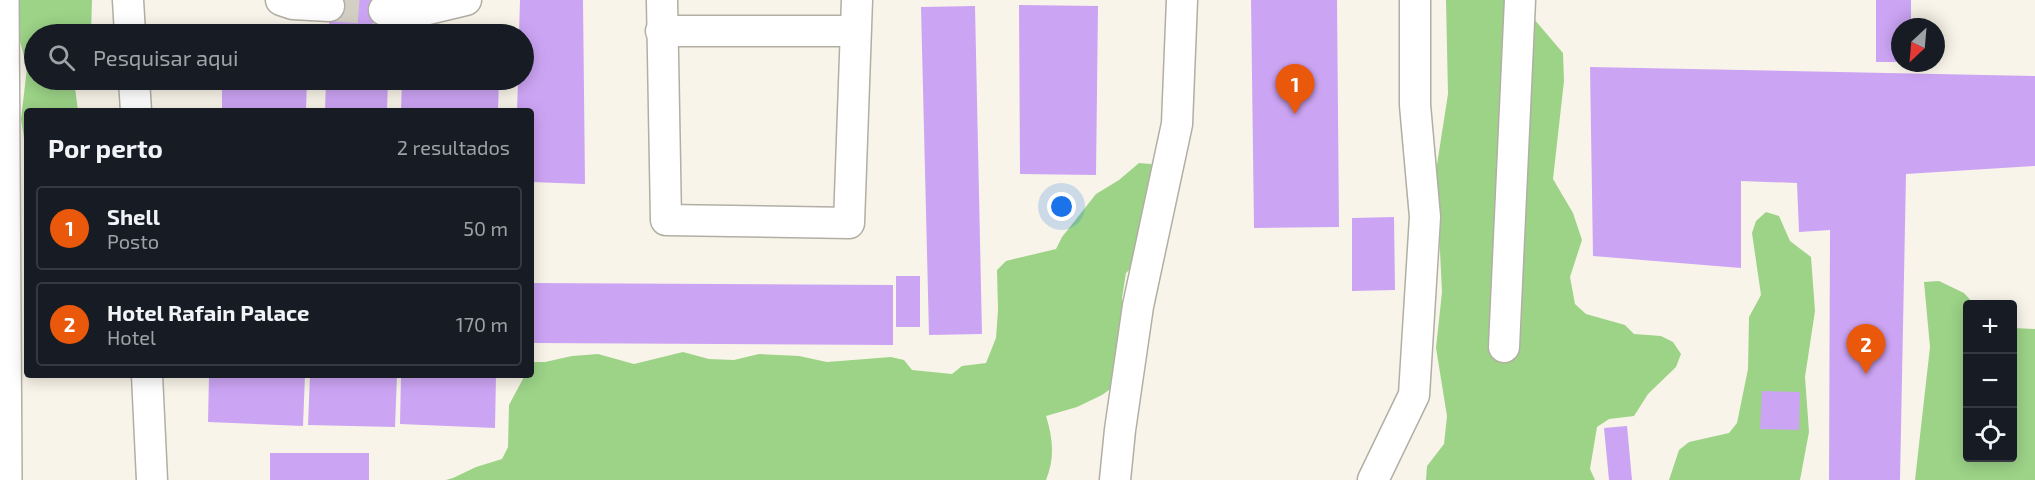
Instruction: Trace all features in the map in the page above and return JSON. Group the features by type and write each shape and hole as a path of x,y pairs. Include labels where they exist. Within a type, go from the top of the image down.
{"main road":[{"path":"2,0 5,480"}],"lane":[{"path":"128,0 129,24"},
{"path":"280,0 293,4 329,6"},
{"path":"384,9 416,12 466,0"},
{"path":"662,0 666,220 849,223 857,0"},
{"path":"1115,480 1138,306 1177,124 1182,0"},
{"path":"1373,480 1414,395 1425,217 1415,105 1415,0"},
{"path":"1504,347 1520,0"},
{"path":"661,31 856,31"},
{"path":"135,90 136,108"},
{"path":"147,378 152,480"}],"green space":[{"path":"9,0 92,0 91,24 24,24 24,57"},
{"path":"1446,0 1506,0 1528,12 1563,53 1564,81 1553,179 1573,213 1582,240 1570,277 1575,304 1586,314 1625,325 1634,334 1661,336 1673,342 1681,354 1676,367 1648,394 1634,416 1609,419 1597,427 1590,469 1595,480 1426,480 1427,466 1444,444 1447,416 1436,348 1442,292 1436,171 1448,94"},
{"path":"24,90 75,90 78,108 24,108 24,138 21,119"},
{"path":"1139,163 1151,164 1158,174 1137,262 1126,273 1122,298 1127,351 1113,387 1077,407 1046,416 1052,448 1051,464 1046,480 446,480 502,459 508,447 509,405 523,378 534,378 534,362 598,354 634,364 683,352 709,359 734,360 759,354 799,356 827,362 891,357 904,360 912,370 952,374 962,366 986,363 996,338 997,270 1006,261 1056,249 1062,237 1096,194 1119,180"},
{"path":"1766,212 1779,216 1790,241 1811,257 1815,311 1805,377 1809,432 1800,480 1669,480 1679,450 1689,442 1729,433 1737,423 1748,369 1749,317 1761,295 1752,233 1756,221"},
{"path":"1939,281 1964,293 1970,300 1963,300 1963,462 2017,462 2017,328 2035,329 2035,480 1915,480 1930,347 1924,282"}],"building":[{"path":"329,0 384,0 384,24 329,24"},
{"path":"520,0 583,0 585,184 534,182 534,108 517,108 518,90 534,90 534,24 519,24"},
{"path":"1251,0 1337,0 1339,227 1254,228"},
{"path":"1876,0 1911,0 1911,18 1891,18 1891,62 1876,62"},
{"path":"1019,5 1098,6 1096,175 1020,174"},
{"path":"975,6 982,334 929,335 921,7"},
{"path":"1590,67 2035,76 2035,166 1906,174 1900,480 1829,480 1830,230 1799,232 1797,183 1741,181 1741,268 1593,256"},
{"path":"222,90 307,90 306,108 222,108"},
{"path":"326,90 388,90 387,108 325,108"},
{"path":"402,90 499,90 498,108 401,108"},
{"path":"1394,217 1395,290 1352,291 1352,218"},
{"path":"896,276 920,276 920,327 896,327"},
{"path":"534,283 893,285 893,345 534,343"},
{"path":"209,378 305,378 303,426 208,422"},
{"path":"310,378 397,378 395,427 308,425"},
{"path":"401,378 496,378 495,428 400,424"},
{"path":"1762,391 1800,392 1799,430 1760,429"},
{"path":"1627,426 1632,480 1609,480 1604,428"},
{"path":"270,453 369,453 369,480 270,480"}],"tunnel":[{"path":"329,6 384,10"}],"place":[{"name":"Shell","path":"1295,114"},
{"name":"Hotel Rafain Palace","path":"1866,374"}]}
